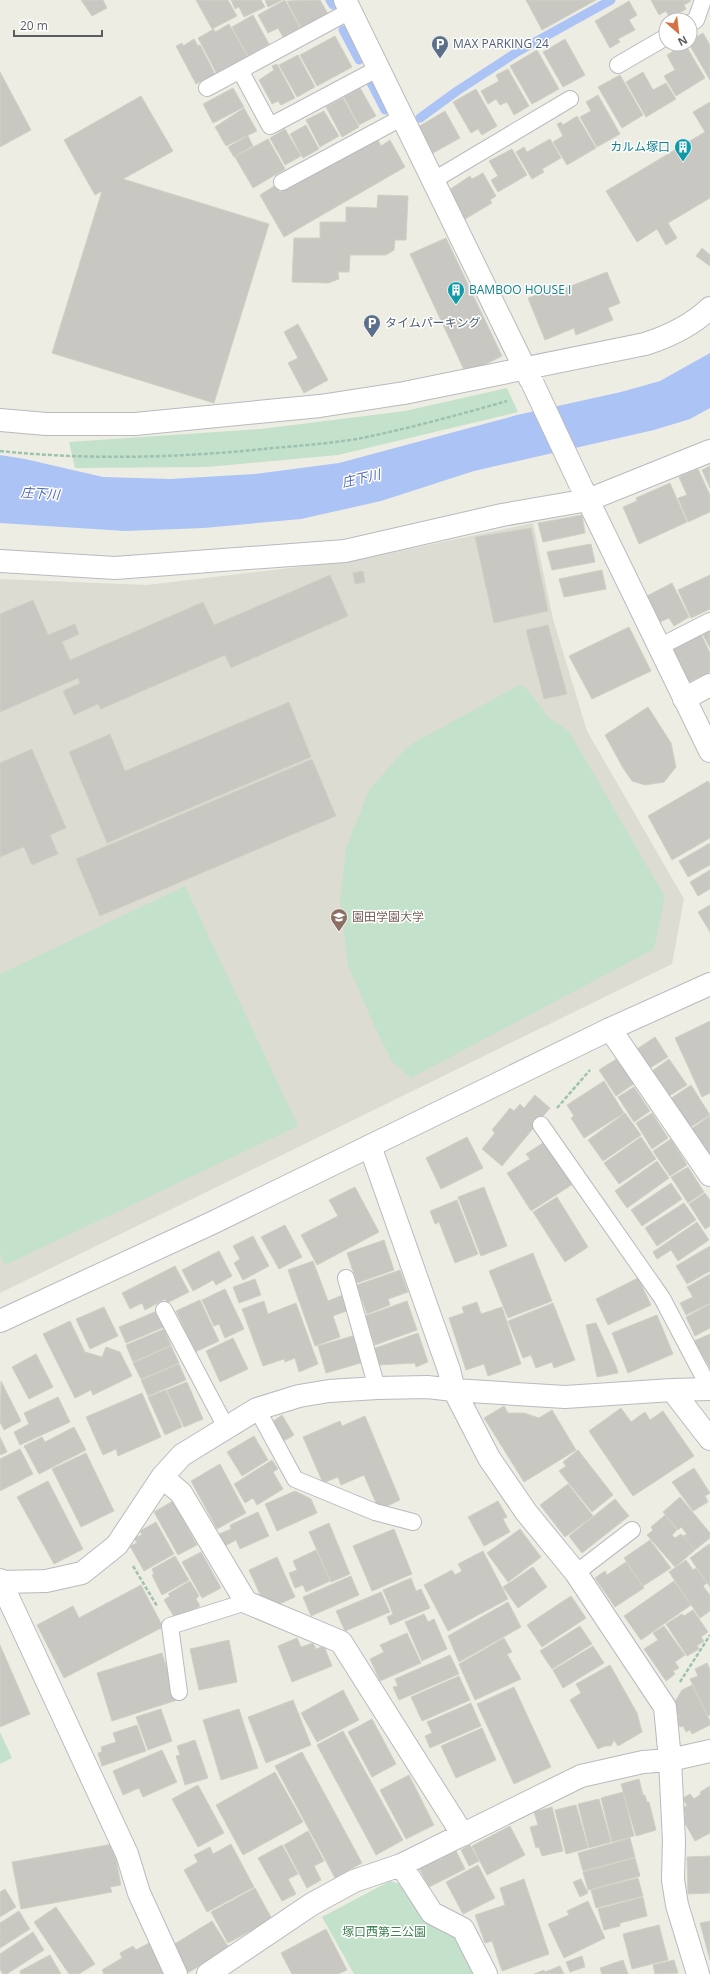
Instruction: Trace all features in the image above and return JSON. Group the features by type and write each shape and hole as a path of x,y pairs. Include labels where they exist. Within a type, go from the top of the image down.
{"street":[{"path":"348,5 710,752"},
{"path":"0,420 46,424 136,424 320,406 529,376 661,339 690,325 710,308"},
{"path":"0,561 115,568 345,551 502,516 584,492 710,451"},
{"path":"684,699 710,685"},
{"path":"0,1321 205,1226 610,1029 710,984"},
{"path":"610,1029 710,1175"},
{"path":"370,1146 449,1370 454,1390 489,1458 526,1512 576,1573 664,1707 670,1760 674,1841 673,1880 677,1905 698,1974"},
{"path":"176,1974 139,1893 127,1854 0,1582 46,1581 82,1573 117,1545 162,1477 182,1455 227,1429 257,1409 299,1396 329,1391 427,1387 565,1397 710,1389"},
{"path":"672,1390 710,1439"},
{"path":"162,1477 181,1493 246,1602 341,1642 463,1835"},
{"path":"208,1974 312,1904 354,1882 401,1864 463,1835 581,1776 643,1762 670,1760 710,1751"},
{"path":"401,1864 432,1913 463,1929 486,1974"}],"lane":[{"path":"698,14 703,0"},
{"path":"208,88 348,5"},
{"path":"618,65 658,42"},
{"path":"240,70 270,126 379,68"},
{"path":"434,180 570,99"},
{"path":"282,182 403,117"},
{"path":"659,648 710,622"},
{"path":"541,1125 662,1298 710,1389"},
{"path":"346,1278 377,1388"},
{"path":"164,1310 227,1429"},
{"path":"257,1409 295,1479 375,1512 413,1522"},
{"path":"576,1573 632,1530"},
{"path":"179,1692 170,1626 246,1602"}],"path":[{"path":"541,1125 591,1069"},
{"path":"117,1545 126,1555 170,1626"},
{"path":"664,1707 710,1635"}],"shaded area":[{"name":"園田学園大学","path":"533,523 553,619 587,731 684,899 672,964 0,1293 0,579 147,585 357,560"}],"green space":[{"path":"507,388 518,412 338,455 207,467 75,468 69,442 261,429 405,411"},
{"path":"519,685 526,688 549,718 569,731 665,897 654,949 411,1078 393,1063 375,1028 348,965 340,901 346,848 369,790 408,746"},
{"path":"185,886 298,1126 5,1265 0,1254 0,974"},
{"path":"0,1732 12,1758 0,1764"},
{"name":"塚口西第三公園","path":"390,1881 403,1885 457,1932 477,1974 354,1974 322,1917"}],"water":[{"name":"庄下川","path":"710,353 710,408 690,419 654,430 474,471 381,501 301,519 204,528 125,531 0,523 0,455 25,459 103,477 170,479 255,474 339,463 517,415 621,392 660,381"}],"building":[{"path":"81,0 103,0 107,8 92,16"},
{"path":"196,0 228,0 237,16 212,29"},
{"path":"231,0 261,0 265,7 244,17 239,7 235,9"},
{"path":"265,0 282,0 268,7"},
{"path":"285,0 300,28 283,37 278,28 268,33 258,15"},
{"path":"320,0 328,14 301,28 287,1"},
{"path":"526,0 596,0 542,30"},
{"path":"651,0 691,1 684,5 686,9 681,12 666,11 658,13"},
{"path":"629,1 637,15 629,20 635,30 618,39 620,42 610,48 595,21"},
{"path":"253,15 269,44 248,56 232,27"},
{"path":"229,24 249,59 217,74 198,38 214,29 215,32"},
{"path":"703,33 710,45 710,80 694,52 698,52 698,36"},
{"path":"335,36 352,67 317,86 300,55"},
{"path":"194,39 198,46 200,45 215,74 196,84 176,46 182,43 183,46"},
{"path":"565,39 585,75 563,87 543,52"},
{"path":"537,50 559,89 532,104 510,66"},
{"path":"672,52 690,52 705,78 676,96 664,76 675,70 667,55"},
{"path":"298,55 315,87 297,97 279,65"},
{"path":"277,64 295,98 281,105 278,101 272,104 259,80 274,70 272,66"},
{"path":"508,69 529,106 514,115 507,102 500,105 496,99 488,104 481,91 499,81 496,75"},
{"path":"0,72 31,130 0,147"},
{"path":"643,72 653,90 666,83 676,99 646,117 626,82"},
{"path":"620,75 643,115 622,128 598,87"},
{"path":"233,88 244,107 213,123 203,104"},
{"path":"360,88 376,116 359,125 344,97"},
{"path":"476,89 497,126 482,135 478,129 471,133 453,102"},
{"path":"598,95 620,134 597,147 580,117 591,111 586,102"},
{"path":"141,96 173,151 123,179 269,224 214,403 52,353 102,191 95,195 64,140"},
{"path":"343,98 359,127 342,137 326,107"},
{"name":"カルム塚口","path":"710,102 710,198 668,223 677,238 666,245 657,229 637,242 606,191 705,132 693,112"},
{"path":"244,108 257,131 226,146 215,127"},
{"path":"324,111 339,136 320,147 306,120"},
{"path":"445,111 460,138 433,153 418,127"},
{"path":"577,116 596,148 567,165 553,142 563,136 557,124 561,122 563,125"},
{"path":"306,125 319,149 303,158 290,134"},
{"path":"285,129 301,156 285,165 270,138"},
{"path":"248,136 253,146 234,157 228,147"},
{"path":"376,136 381,146 390,140 405,167 284,237 260,195 276,185 280,192"},
{"path":"268,139 285,169 253,188 235,157"},
{"path":"550,139 561,158 542,169 544,172 532,179 516,152 524,147 527,152"},
{"path":"512,149 527,175 498,192 491,180 498,176 489,161"},
{"path":"483,173 496,196 490,200 492,203 465,219 449,190 470,176 472,179"},
{"path":"378,195 408,196 406,240 395,240 394,250 386,255 350,255 349,272 338,272 339,279 328,283 292,282 294,238 320,238 320,222 346,222 346,207 377,208"},
{"name":"BAMBOO HOUSE I","path":"446,238 502,356 466,374 410,254"},
{"path":"702,248 710,255 710,266 696,256"},
{"path":"607,272 620,303 608,308 613,320 576,335 574,328 545,340 528,298 556,287 558,291"},
{"path":"298,324 328,380 304,393 288,363 298,358 284,332"},
{"path":"710,466 710,488 702,470"},
{"path":"698,469 710,495 710,512 688,522 678,498 687,495 679,477"},
{"path":"670,483 687,522 639,544 623,507 637,501 636,498"},
{"path":"582,515 585,533 543,542 538,523"},
{"path":"531,528 548,611 494,623 475,537"},
{"path":"591,544 595,562 552,570 547,552"},
{"path":"602,570 606,589 564,597 559,579"},
{"path":"363,571 365,582 355,584 353,573"},
{"path":"330,575 348,616 231,668 225,655 101,709 98,704 74,715 63,691 80,683 78,678 0,712 0,614 33,600 48,635 75,624 79,634 62,642 70,660 203,602 214,625"},
{"path":"710,575 710,609 691,618 678,590"},
{"path":"672,583 689,617 674,626 669,618 658,623 645,597"},
{"path":"548,625 567,694 544,699 526,630"},
{"path":"629,627 651,671 592,699 569,656"},
{"path":"710,629 710,648 702,633"},
{"path":"700,632 710,653 710,672 685,684 668,648"},
{"path":"289,702 311,757 107,843 69,752 110,734 125,771"},
{"path":"648,707 671,743 676,767 664,782 645,785 632,781 605,735"},
{"path":"32,749 66,828 50,835 58,854 32,865 24,847 0,857 0,763"},
{"path":"312,759 336,816 100,916 76,859"},
{"path":"708,781 710,784 710,838 672,860 648,816"},
{"path":"710,843 710,865 688,877 679,861"},
{"path":"710,870 710,889 698,896 690,882"},
{"path":"710,905 710,932 698,912"},
{"path":"710,1021 710,1093 702,1097 675,1038"},
{"path":"655,1037 668,1057 650,1068 637,1049"},
{"path":"618,1058 635,1083 616,1096 599,1070"},
{"path":"669,1059 687,1085 669,1096 652,1071"},
{"path":"604,1081 624,1113 584,1138 571,1118 574,1116 567,1105"},
{"path":"691,1085 710,1115 689,1128 670,1099"},
{"path":"634,1087 650,1111 634,1122 618,1097"},
{"path":"535,1095 550,1108 502,1166 482,1149 495,1133 492,1130 510,1108 514,1111 520,1104 524,1108"},
{"path":"625,1113 641,1135 603,1161 588,1140"},
{"path":"652,1113 668,1138 652,1149 636,1123"},
{"path":"710,1116 710,1159 691,1129"},
{"path":"467,1137 483,1168 441,1189 426,1158"},
{"path":"641,1137 656,1159 619,1184 604,1163"},
{"path":"549,1139 576,1182 531,1211 507,1173 530,1159 526,1154"},
{"path":"671,1139 687,1165 670,1176 653,1151"},
{"path":"657,1161 669,1178 627,1208 615,1191"},
{"path":"688,1167 704,1192 688,1203 671,1177"},
{"path":"671,1183 682,1199 642,1226 631,1210"},
{"path":"355,1187 379,1232 317,1265 301,1235 338,1216 329,1200"},
{"path":"484,1187 507,1246 481,1256 458,1197"},
{"path":"705,1193 710,1200 710,1226 705,1229 689,1204"},
{"path":"557,1197 588,1247 565,1262 533,1212"},
{"path":"457,1200 478,1254 455,1263 439,1222 435,1224 430,1211"},
{"path":"684,1203 696,1220 657,1246 645,1228"},
{"path":"697,1222 709,1240 678,1261 671,1250 657,1259 653,1252"},
{"path":"285,1225 302,1257 279,1269 261,1237"},
{"path":"253,1236 269,1266 243,1280 234,1263 240,1259 233,1246"},
{"path":"384,1240 394,1270 357,1283 347,1253"},
{"path":"710,1246 710,1271 687,1284 676,1266"},
{"path":"219,1251 232,1276 216,1285 213,1280 193,1291 182,1270"},
{"path":"533,1253 552,1301 508,1318 489,1271"},
{"path":"313,1261 328,1301 343,1295 349,1310 333,1316 340,1337 315,1346 288,1270"},
{"path":"175,1266 189,1292 167,1303 165,1299 145,1310 142,1303 130,1309 122,1293"},
{"path":"400,1270 408,1292 388,1299 390,1305 367,1314 357,1285"},
{"path":"710,1274 710,1303 686,1315 680,1303 693,1297 687,1287"},
{"path":"638,1278 651,1305 608,1325 596,1299"},
{"path":"255,1279 261,1295 239,1303 233,1287"},
{"path":"225,1289 244,1329 225,1338 219,1324 214,1326 202,1300"},
{"path":"200,1300 219,1341 195,1352 176,1311"},
{"path":"264,1301 268,1314 296,1303 318,1364 299,1372 295,1358 285,1362 284,1359 263,1366 242,1309"},
{"path":"407,1301 417,1330 375,1345 365,1316"},
{"path":"477,1302 481,1314 502,1307 521,1364 488,1376 484,1364 466,1370 449,1318 464,1313 462,1307"},
{"path":"553,1303 575,1360 554,1368 552,1362 536,1368 531,1355 523,1358 508,1321"},
{"path":"710,1304 710,1328 695,1336 686,1317"},
{"path":"104,1307 118,1336 90,1349 76,1319"},
{"path":"157,1311 164,1327 126,1343 119,1327"},
{"path":"657,1315 673,1354 628,1373 612,1333"},
{"path":"70,1321 85,1352 102,1357 106,1347 120,1352 132,1376 93,1395 91,1390 75,1398 43,1334"},
{"path":"596,1323 618,1373 597,1377 586,1325"},
{"path":"164,1329 171,1345 133,1362 126,1345"},
{"path":"418,1333 428,1362 416,1367 415,1363 379,1365 373,1349"},
{"path":"710,1334 710,1368 694,1341"},
{"path":"356,1335 364,1362 326,1373 318,1346"},
{"path":"233,1338 248,1369 220,1382 206,1351"},
{"path":"171,1346 179,1363 141,1379 133,1363"},
{"path":"36,1354 53,1387 29,1399 12,1367"},
{"path":"179,1364 186,1380 148,1396 141,1380"},
{"path":"1,1381 21,1421 4,1430 0,1422"},
{"path":"187,1382 203,1419 184,1427 167,1390"},
{"path":"166,1390 182,1427 165,1435 148,1397"},
{"path":"142,1393 161,1437 118,1456 116,1449 103,1455 86,1417"},
{"path":"58,1397 70,1422 20,1445 14,1432 29,1424 24,1413"},
{"path":"504,1406 508,1413 524,1413 539,1418 552,1410 576,1450 524,1482 484,1418"},
{"path":"621,1408 631,1422 645,1412 650,1420 663,1411 694,1456 633,1496 589,1431"},
{"path":"282,1415 294,1435 282,1442 271,1423"},
{"path":"365,1416 400,1500 379,1510 364,1475 341,1485 338,1477 323,1483 303,1437 340,1421 342,1426"},
{"path":"74,1427 86,1450 39,1474 24,1446 42,1437 45,1442"},
{"path":"254,1436 268,1460 242,1476 227,1452"},
{"path":"0,1437 7,1452 0,1455"},
{"path":"20,1449 33,1474 0,1491 0,1459"},
{"path":"578,1450 613,1495 592,1512 559,1471 566,1466 563,1462"},
{"path":"86,1453 114,1511 81,1527 52,1469"},
{"path":"272,1460 278,1469 273,1472 283,1489 257,1505 253,1498 245,1503 234,1484"},
{"path":"220,1464 246,1513 217,1529 191,1481"},
{"path":"694,1468 710,1493 705,1496 708,1502 693,1511 672,1482"},
{"path":"48,1481 83,1549 54,1564 17,1497"},
{"path":"568,1484 593,1516 565,1537 540,1505"},
{"path":"295,1491 311,1499 317,1513 277,1531 265,1504"},
{"path":"680,1497 710,1533 710,1538 695,1550 683,1536 687,1534 681,1527 678,1530 663,1512"},
{"path":"615,1499 629,1516 582,1553 569,1536"},
{"path":"173,1501 197,1545 178,1555 154,1512"},
{"path":"498,1501 507,1517 503,1519 510,1532 484,1546 468,1517"},
{"path":"258,1512 269,1536 240,1549 236,1540 225,1546 219,1534 231,1529 230,1525"},
{"path":"665,1515 677,1530 672,1535 675,1538 681,1534 695,1550 675,1567 647,1535 653,1530 651,1527"},
{"path":"156,1522 174,1554 144,1571 130,1546 137,1543 134,1538 142,1535 140,1531"},
{"path":"329,1523 350,1574 331,1582 309,1532"},
{"path":"394,1529 412,1574 372,1591 353,1546"},
{"path":"520,1529 541,1557 508,1582 487,1553"},
{"path":"650,1540 671,1568 643,1586 624,1558"},
{"path":"709,1544 710,1546 710,1587 690,1558"},
{"path":"316,1550 330,1581 306,1592 303,1585 295,1588 289,1573 297,1570 293,1561"},
{"path":"483,1551 508,1599 448,1631 424,1585 452,1570 455,1575 462,1571 458,1564"},
{"path":"201,1552 221,1588 202,1598 182,1562"},
{"path":"175,1556 189,1580 162,1595 152,1575 154,1574 152,1569"},
{"path":"277,1557 295,1597 275,1606 263,1601 249,1570"},
{"path":"686,1560 693,1570 696,1568 707,1583 703,1586 710,1595 710,1611 700,1618 669,1572"},
{"path":"626,1562 644,1588 615,1607 595,1578 605,1571 607,1575"},
{"path":"533,1567 547,1587 518,1608 503,1587"},
{"path":"351,1576 359,1595 311,1616 303,1597"},
{"path":"411,1578 416,1591 421,1589 430,1608 390,1625 387,1617 393,1614 383,1590"},
{"path":"190,1581 199,1596 196,1599 200,1606 176,1620 164,1600 170,1596 168,1594"},
{"path":"674,1581 691,1605 641,1640 624,1616"},
{"path":"141,1585 163,1627 64,1678 37,1625 73,1606 79,1618"},
{"path":"381,1592 390,1612 345,1631 336,1611"},
{"path":"571,1596 586,1618 542,1647 527,1625"},
{"path":"508,1602 521,1627 459,1662 448,1636"},
{"path":"693,1610 708,1632 701,1637 704,1641 697,1646 699,1649 687,1656 666,1624 682,1614 684,1616"},
{"path":"424,1614 428,1622 434,1619 447,1649 422,1661 405,1622"},
{"path":"580,1626 592,1644 552,1669 540,1651"},
{"path":"664,1626 685,1655 675,1662 679,1668 673,1671 675,1674 666,1681 644,1649 658,1640 653,1633"},
{"path":"407,1633 421,1663 380,1681 370,1659 384,1652 380,1645"},
{"path":"297,1638 301,1647 313,1643 316,1649 324,1646 332,1666 292,1682 278,1646"},
{"path":"504,1638 512,1652 507,1654 521,1679 475,1700 459,1664"},
{"path":"229,1640 237,1682 199,1690 190,1649"},
{"path":"0,1645 30,1714 0,1727"},
{"path":"593,1646 604,1663 563,1688 553,1670"},
{"path":"162,1653 177,1700 112,1721 97,1673"},
{"path":"450,1655 459,1674 399,1700 393,1687 398,1686 395,1679"},
{"path":"707,1663 710,1669 710,1715 708,1716 690,1679 698,1676 695,1669"},
{"path":"610,1665 637,1713 642,1732 618,1746 614,1740 611,1746 605,1746 598,1749 570,1700 581,1693 576,1684"},
{"path":"459,1676 470,1700 422,1721 411,1697"},
{"path":"692,1685 710,1721 710,1725 692,1734 690,1730 686,1732 683,1726 680,1727 676,1718 679,1717 673,1705 682,1690"},
{"path":"514,1687 551,1767 514,1784 477,1704"},
{"path":"343,1690 359,1720 317,1742 301,1713"},
{"path":"293,1700 311,1745 266,1763 248,1717"},
{"path":"471,1703 481,1726 430,1748 425,1736 432,1733 427,1722"},
{"path":"161,1709 172,1741 148,1750 136,1717"},
{"path":"239,1709 258,1768 221,1780 203,1720"},
{"path":"372,1719 396,1764 372,1777 348,1732"},
{"path":"137,1725 146,1751 102,1766 98,1753 102,1752 101,1747 116,1742 113,1733"},
{"path":"482,1728 496,1760 456,1778 441,1746"},
{"path":"343,1731 403,1840 376,1855 317,1745"},
{"path":"195,1740 208,1778 185,1785 176,1756 180,1755 177,1746"},
{"path":"162,1750 177,1782 143,1797 139,1788 123,1795 113,1771"},
{"path":"302,1752 362,1863 335,1878 275,1766"},
{"path":"275,1772 303,1822 243,1855 216,1805"},
{"path":"409,1775 434,1825 406,1839 380,1790"},
{"path":"639,1779 643,1795 645,1795 647,1802 649,1802 656,1830 636,1836 621,1784"},
{"path":"198,1785 224,1833 198,1847 172,1799"},
{"path":"710,1786 710,1833 695,1841 682,1818 686,1816 682,1808 687,1806 683,1798 690,1794 694,1799 701,1794 700,1792"},
{"path":"623,1792 634,1836 612,1842 601,1798"},
{"path":"599,1799 611,1842 589,1848 578,1804"},
{"path":"576,1805 588,1848 566,1854 555,1810"},
{"path":"552,1807 563,1851 542,1856 539,1847 536,1848 530,1827 538,1825 534,1812"},
{"path":"510,1826 525,1855 487,1875 472,1846"},
{"path":"308,1831 324,1861 314,1866 321,1880 307,1888 284,1845"},
{"path":"630,1838 635,1857 583,1871 578,1853"},
{"path":"113,1844 121,1885 110,1887 112,1892 21,1909 12,1862"},
{"path":"231,1844 254,1887 207,1912 184,1870 198,1862 194,1855 210,1847 213,1854"},
{"path":"282,1845 298,1874 288,1879 296,1894 282,1901 258,1858"},
{"path":"470,1845 479,1861 469,1866 461,1850"},
{"path":"456,1851 465,1869 429,1887 418,1866 436,1858 437,1861"},
{"path":"710,1856 710,1893 688,1894 687,1857"},
{"path":"635,1858 640,1876 588,1890 583,1872"},
{"path":"478,1865 495,1898 463,1914 446,1882"},
{"path":"638,1878 643,1896 596,1908 591,1890"},
{"path":"524,1879 549,1954 502,1971 492,1941 485,1943 475,1915 505,1905 500,1888"},
{"path":"581,1879 588,1893 580,1897 573,1882"},
{"path":"255,1888 272,1919 228,1943 211,1912"},
{"path":"5,1889 16,1907 0,1917 0,1892"},
{"path":"643,1897 647,1916 620,1923 620,1926 604,1930 598,1909"},
{"path":"588,1901 605,1938 564,1958 548,1924 569,1915 567,1911"},
{"path":"56,1907 95,1964 79,1974 69,1974 34,1922"},
{"path":"19,1911 30,1929 0,1948 0,1923"},
{"path":"212,1921 229,1948 186,1974 168,1948"},
{"path":"710,1921 710,1960 700,1923"},
{"path":"659,1925 668,1960 632,1969 623,1934"},
{"path":"326,1929 347,1970 338,1974 292,1974 281,1953"},
{"path":"33,1932 44,1950 7,1974 3,1974 0,1969 0,1954"},
{"path":"151,1942 170,1974 104,1974 102,1970 122,1958 120,1953 133,1946 136,1950"},
{"path":"50,1955 61,1974 21,1974 20,1971"},
{"path":"582,1956 585,1967 570,1972 566,1962"},
{"path":"623,1960 628,1974 602,1974 600,1968"},
{"path":"674,1960 678,1973 655,1974 653,1965"},
{"path":"560,1966 564,1974 534,1974 544,1970 545,1972"}],"waterway":[{"path":"330,0 333,5"},
{"path":"420,118 457,91 517,52 611,0"},
{"path":"343,30 359,60"},
{"path":"371,83 385,110"}],"place":[{"name":"MAX PARKING 24","path":"440,59"},
{"name":"カルム塚口","path":"683,162"},
{"name":"BAMBOO HOUSE I","path":"456,305"},
{"name":"タイムパーキング","path":"372,338"},
{"name":"園田学園大学","path":"339,932"}]}
